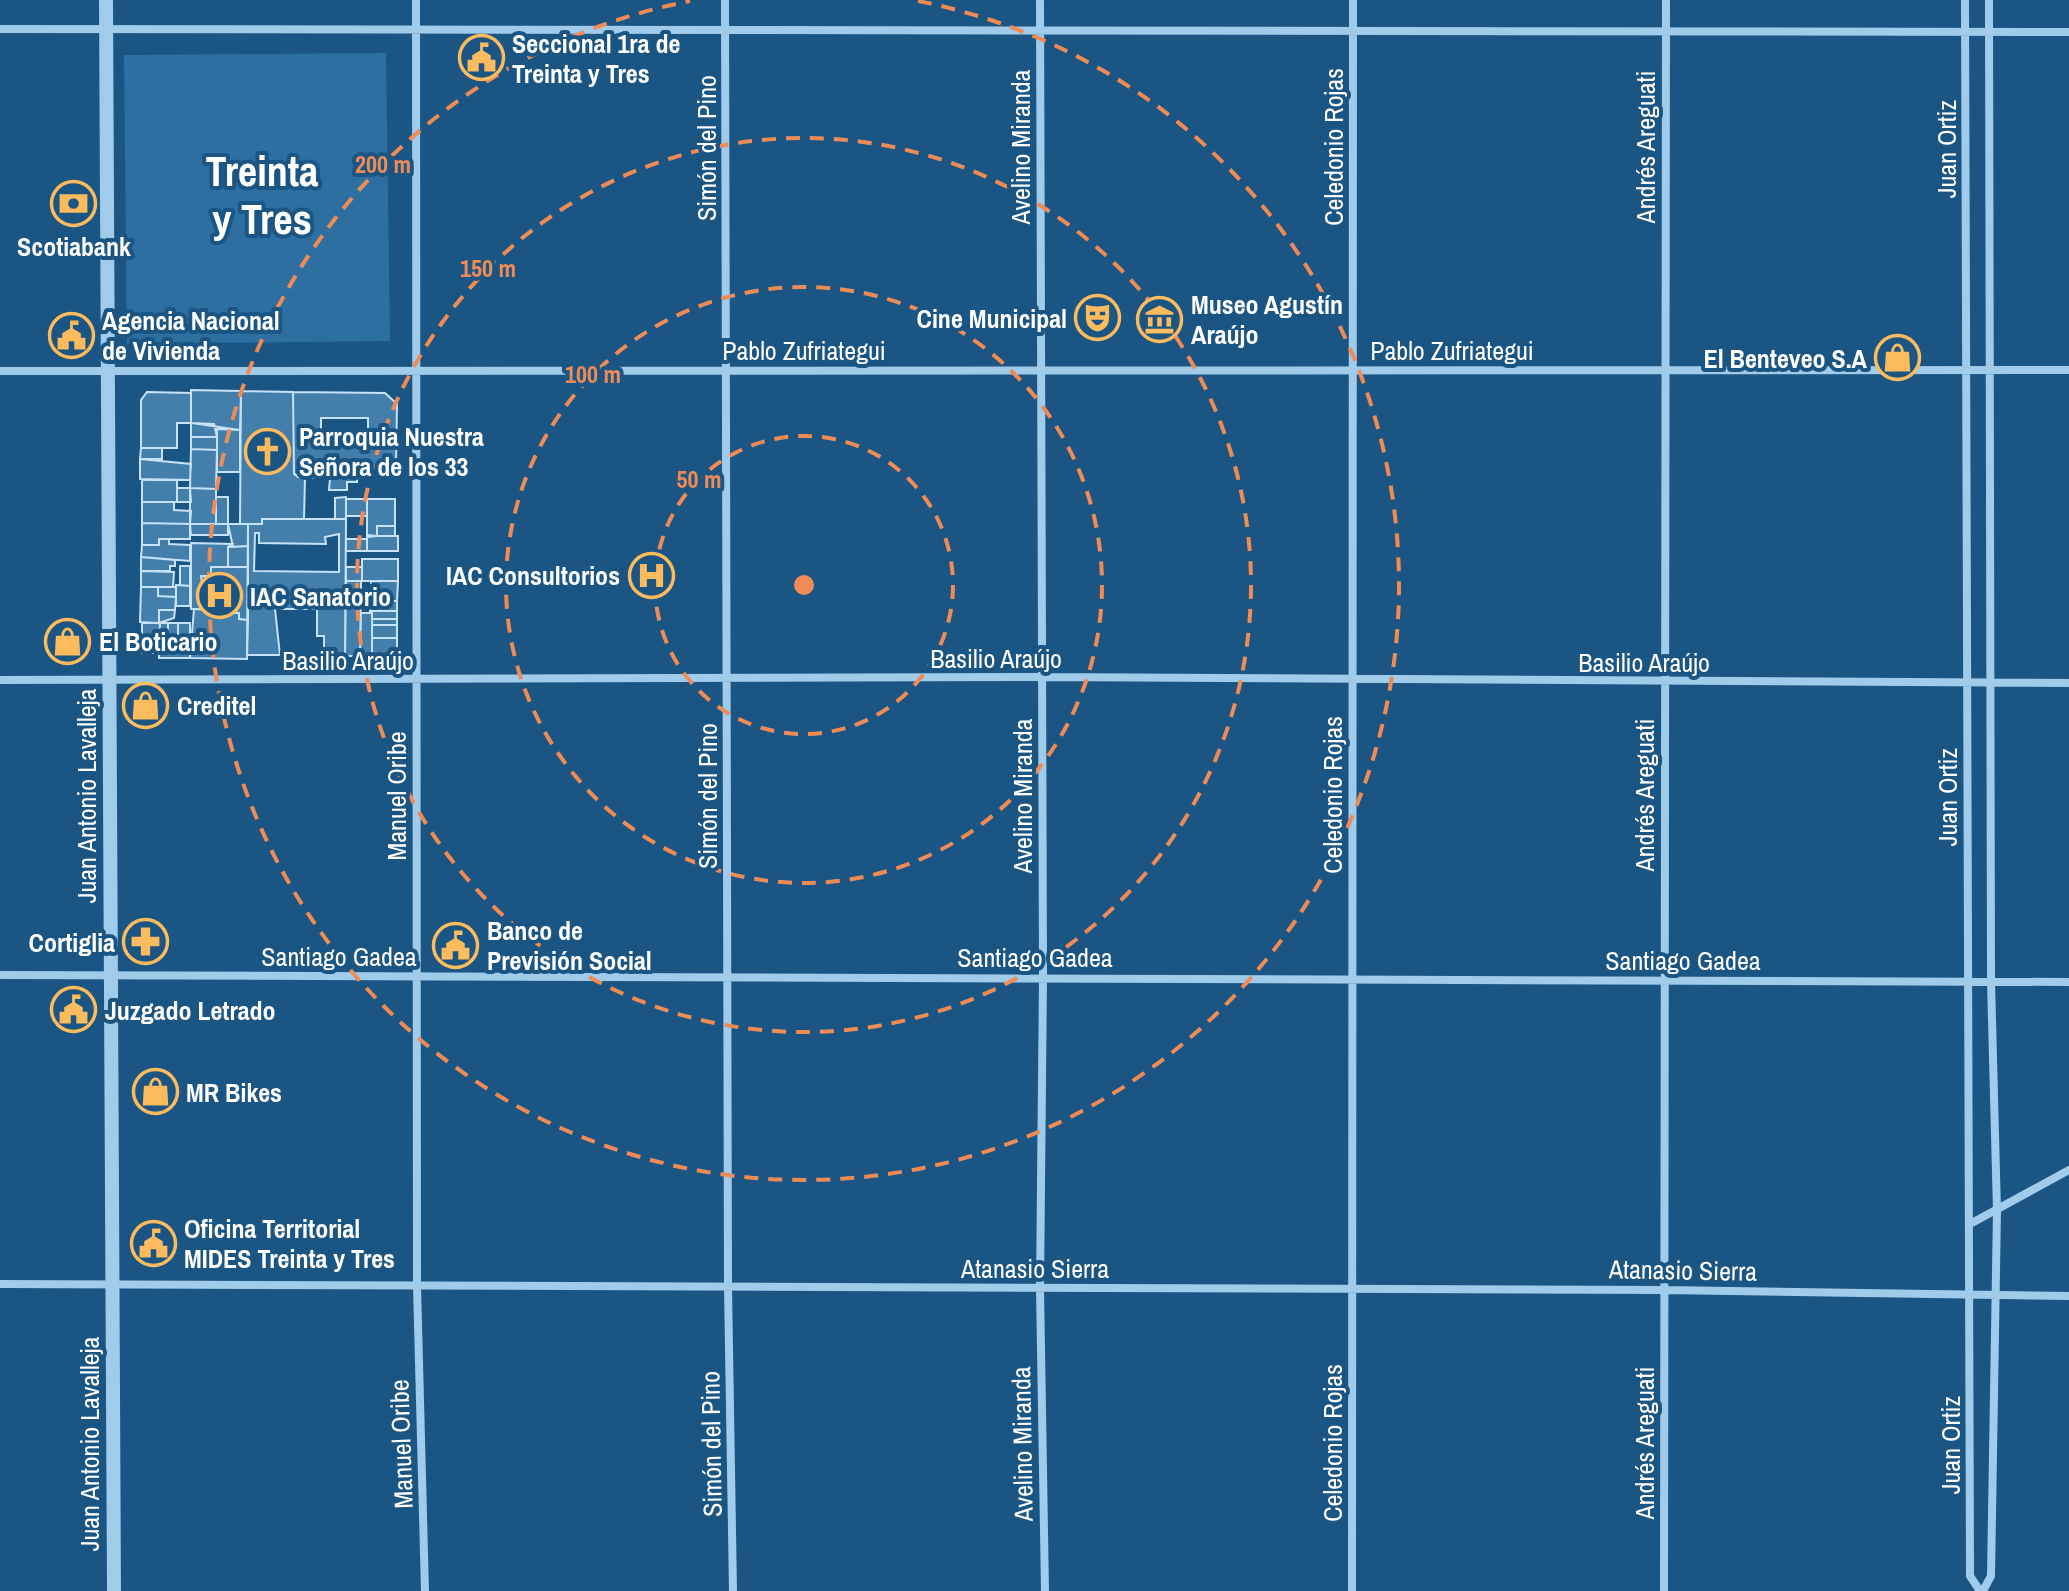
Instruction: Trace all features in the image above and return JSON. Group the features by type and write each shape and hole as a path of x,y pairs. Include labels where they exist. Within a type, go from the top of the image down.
{"street":[{"name":"Juan Antonio Lavalleja","path":"106,0 114,1591"},
{"name":"Manuel Oribe","path":"416,0 417,1286 425,1591"},
{"name":"Simón del Pino","path":"725,0 728,1287 733,1591"},
{"name":"Avelino Miranda","path":"1040,0 1043,977 1040,1288 1045,1591"},
{"name":"Celedonio Rojas","path":"1352,1591 1353,0"},
{"name":"Andrés Areguati","path":"1664,1591 1666,0"},
{"name":"Juan Ortiz","path":"1965,0 1970,1576 1981,1591 1991,1576 1997,1211 1991,981 1989,0"},
{"path":"0,29 2069,32"},
{"name":"Pablo Zufriategui","path":"0,371 2069,370"},
{"name":"Basilio Araújo","path":"0,680 727,681 1041,677 1353,682 2069,683"},
{"name":"Santiago Gadea","path":"0,975 2069,982"},
{"path":"1970,1224 2069,1170"},
{"name":"Atanasio Sierra","path":"0,1284 1352,1288 2069,1296"}],"shaded area":[{"path":"386,53 390,341 127,344 124,55"}],"building":[{"path":"191,390 241,391 240,430 191,423"},
{"name":"Parroquia Nuestra Señora de los 33","path":"241,391 293,392 294,474 305,478 304,519 262,519 262,524 240,524"},
{"path":"147,392 191,393 191,423 177,423 177,448 141,448 141,400"},
{"path":"293,392 385,393 397,404 396,468 370,467 370,472 357,472 357,482 347,482 347,490 329,490 330,478 298,477 294,474","holes":["321,418 368,418 368,445 321,444"]},
{"path":"191,423 214,424 217,437 191,437"},
{"path":"217,429 240,430 240,472 217,472"},
{"path":"191,437 217,437 217,450 191,449"},
{"path":"141,448 162,448 162,459 140,459"},
{"path":"191,449 217,450 216,489 190,488"},
{"path":"140,459 191,464 190,480 140,479"},
{"path":"142,480 177,480 177,502 142,502"},
{"path":"177,488 190,488 191,502 177,502"},
{"path":"190,488 216,489 216,524 190,524"},
{"path":"216,497 228,497 228,524 216,524"},
{"path":"346,497 346,519 335,519 335,498"},
{"path":"346,499 367,499 367,516 346,516"},
{"path":"367,499 395,499 395,526 377,526 377,536 367,535"},
{"path":"142,502 174,502 174,510 191,511 190,524 142,523"},
{"path":"262,519 346,519 345,656 324,656 324,636 317,636 317,609 275,609 280,655 247,655 248,524 262,524","holes":["255,533 259,533 259,543 326,544 325,537 339,534 339,572 254,571"]},
{"path":"142,523 190,524 190,539 159,539 159,545 142,545"},
{"path":"190,524 228,524 228,535 191,535"},
{"path":"228,524 248,524 248,546 233,547"},
{"path":"377,526 395,526 395,536 377,536"},
{"path":"398,536 398,551 367,551 367,537"},
{"path":"159,539 169,539 169,544 190,545 190,561 141,557 142,545 159,545"},
{"path":"346,539 367,539 367,551 346,551"},
{"path":"191,543 232,544 228,547 228,567 211,567 211,576 201,576 204,596 220,596 220,610 191,609"},
{"path":"248,546 248,567 228,567 228,547"},
{"path":"141,557 175,560 175,566 170,566 170,571 141,571"},
{"path":"362,559 398,559 398,581 362,581"},
{"path":"180,566 190,566 190,586 180,585"},
{"path":"211,567 248,567 248,620 239,619 239,613 220,610 220,596 204,596 201,576 211,576"},
{"path":"346,567 362,567 362,581 346,581"},
{"path":"141,571 174,572 173,587 141,587"},
{"path":"346,581 361,581 360,656 345,656"},
{"path":"371,581 398,581 397,601 371,601"},
{"path":"176,585 190,586 190,606 176,606"},
{"path":"141,587 158,587 158,596 176,597 175,610 159,610 159,623 140,622"},
{"path":"158,587 176,587 176,597 158,596"},
{"path":"371,601 397,601 397,611 370,611"},
{"path":"194,609 230,610 229,613 239,613 239,619 248,620 247,659 190,658"},
{"path":"159,610 175,610 174,618 159,623"},
{"path":"372,611 397,611 397,619 372,619"},
{"path":"361,613 372,613 372,656 360,656"},
{"path":"372,619 397,619 397,625 372,625"},
{"path":"142,623 160,623 159,653 142,653"},
{"path":"160,623 168,623 168,643 159,643"},
{"path":"168,623 178,623 178,643 168,643"},
{"path":"178,623 190,623 190,643 178,643"},
{"path":"372,625 397,625 397,638 372,638"},
{"path":"372,638 397,638 397,648 391,656 372,656"},
{"path":"159,643 190,643 190,658 159,658"}],"place":[{"name":"Seccional 1ra de Treinta y Tres","path":"481,58"},
{"name":"Scotiabank","path":"74,203"},
{"name":"Cine Municipal","path":"1098,318"},
{"name":"Museo Agustín Araújo","path":"1160,319"},
{"name":"Agencia Nacional de Vivienda","path":"71,335"},
{"name":"El Benteveo S.A","path":"1898,358"},
{"name":"Parroquia Nuestra Señora de los 33","path":"268,451"},
{"name":"IAC Consultorios","path":"651,575"},
{"name":"IAC Sanatorio","path":"219,596"},
{"name":"El Boticario","path":"68,641"},
{"name":"Creditel","path":"146,705"},
{"name":"Cortiglia","path":"146,942"},
{"name":"Banco de Previsión Social","path":"456,945"},
{"name":"Juzgado Letrado","path":"74,1010"},
{"name":"MR Bikes","path":"155,1092"},
{"name":"Oficina Territorial MIDES Treinta y Tres","path":"153,1243"}],"district":[{"name":"Treinta y Tres","path":"262,195"}]}
